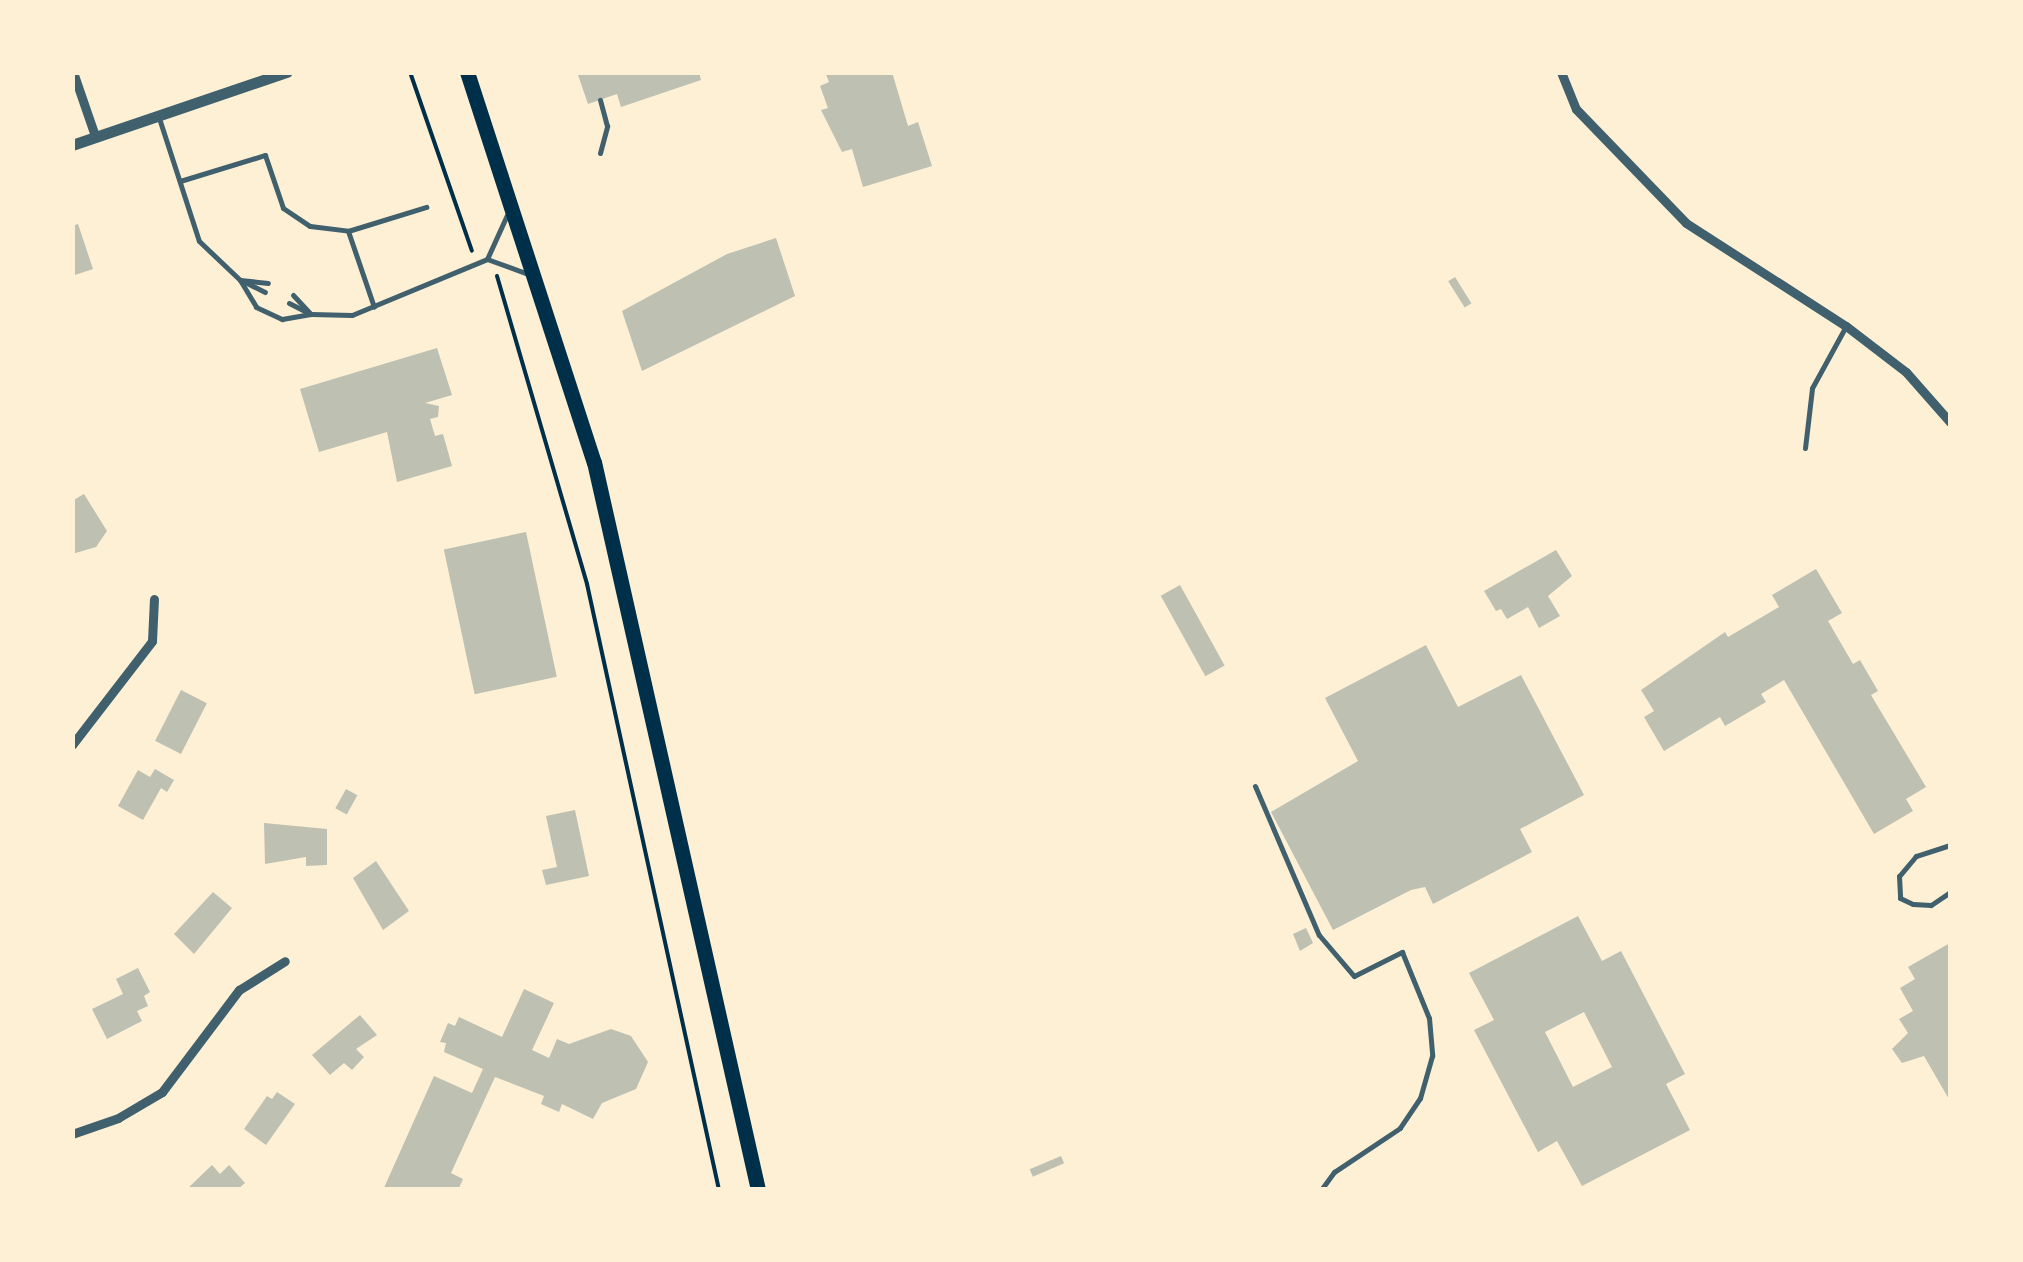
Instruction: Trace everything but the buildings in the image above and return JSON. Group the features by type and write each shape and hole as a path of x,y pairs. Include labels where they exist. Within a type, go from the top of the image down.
{"main road":[{"path":"467,72 594,462 758,1190"}],"street":[{"path":"73,72 95,136"},
{"path":"72,145 287,72"},
{"path":"1561,72 1576,109 1686,223 1846,326 1906,372 1950,422"},
{"path":"72,745 152,641 154,600"},
{"path":"72,1134 118,1118 162,1092 239,990 285,960"}],"lane":[{"path":"600,100 607,126 600,154"},
{"path":"158,115 199,242 240,280 256,306 282,319 311,314 352,315 487,259 533,276"},
{"path":"180,181 265,156 284,208 310,226 348,232 426,207"},
{"path":"487,259 510,207"},
{"path":"348,232 374,306"},
{"path":"240,280 268,283"},
{"path":"240,280 265,292"},
{"path":"294,294 311,314"},
{"path":"288,303 311,314"},
{"path":"1805,448 1812,388 1846,326"},
{"path":"1254,786 1319,935 1354,976 1402,952 1429,1018 1432,1056 1420,1098 1400,1128 1334,1172 1321,1190"},
{"path":"1950,845 1916,856 1899,876 1900,898 1913,904 1932,905 1950,892"}],"path":[{"path":"410,72 471,249"},
{"path":"500,284 582,565 719,1190"}]}
